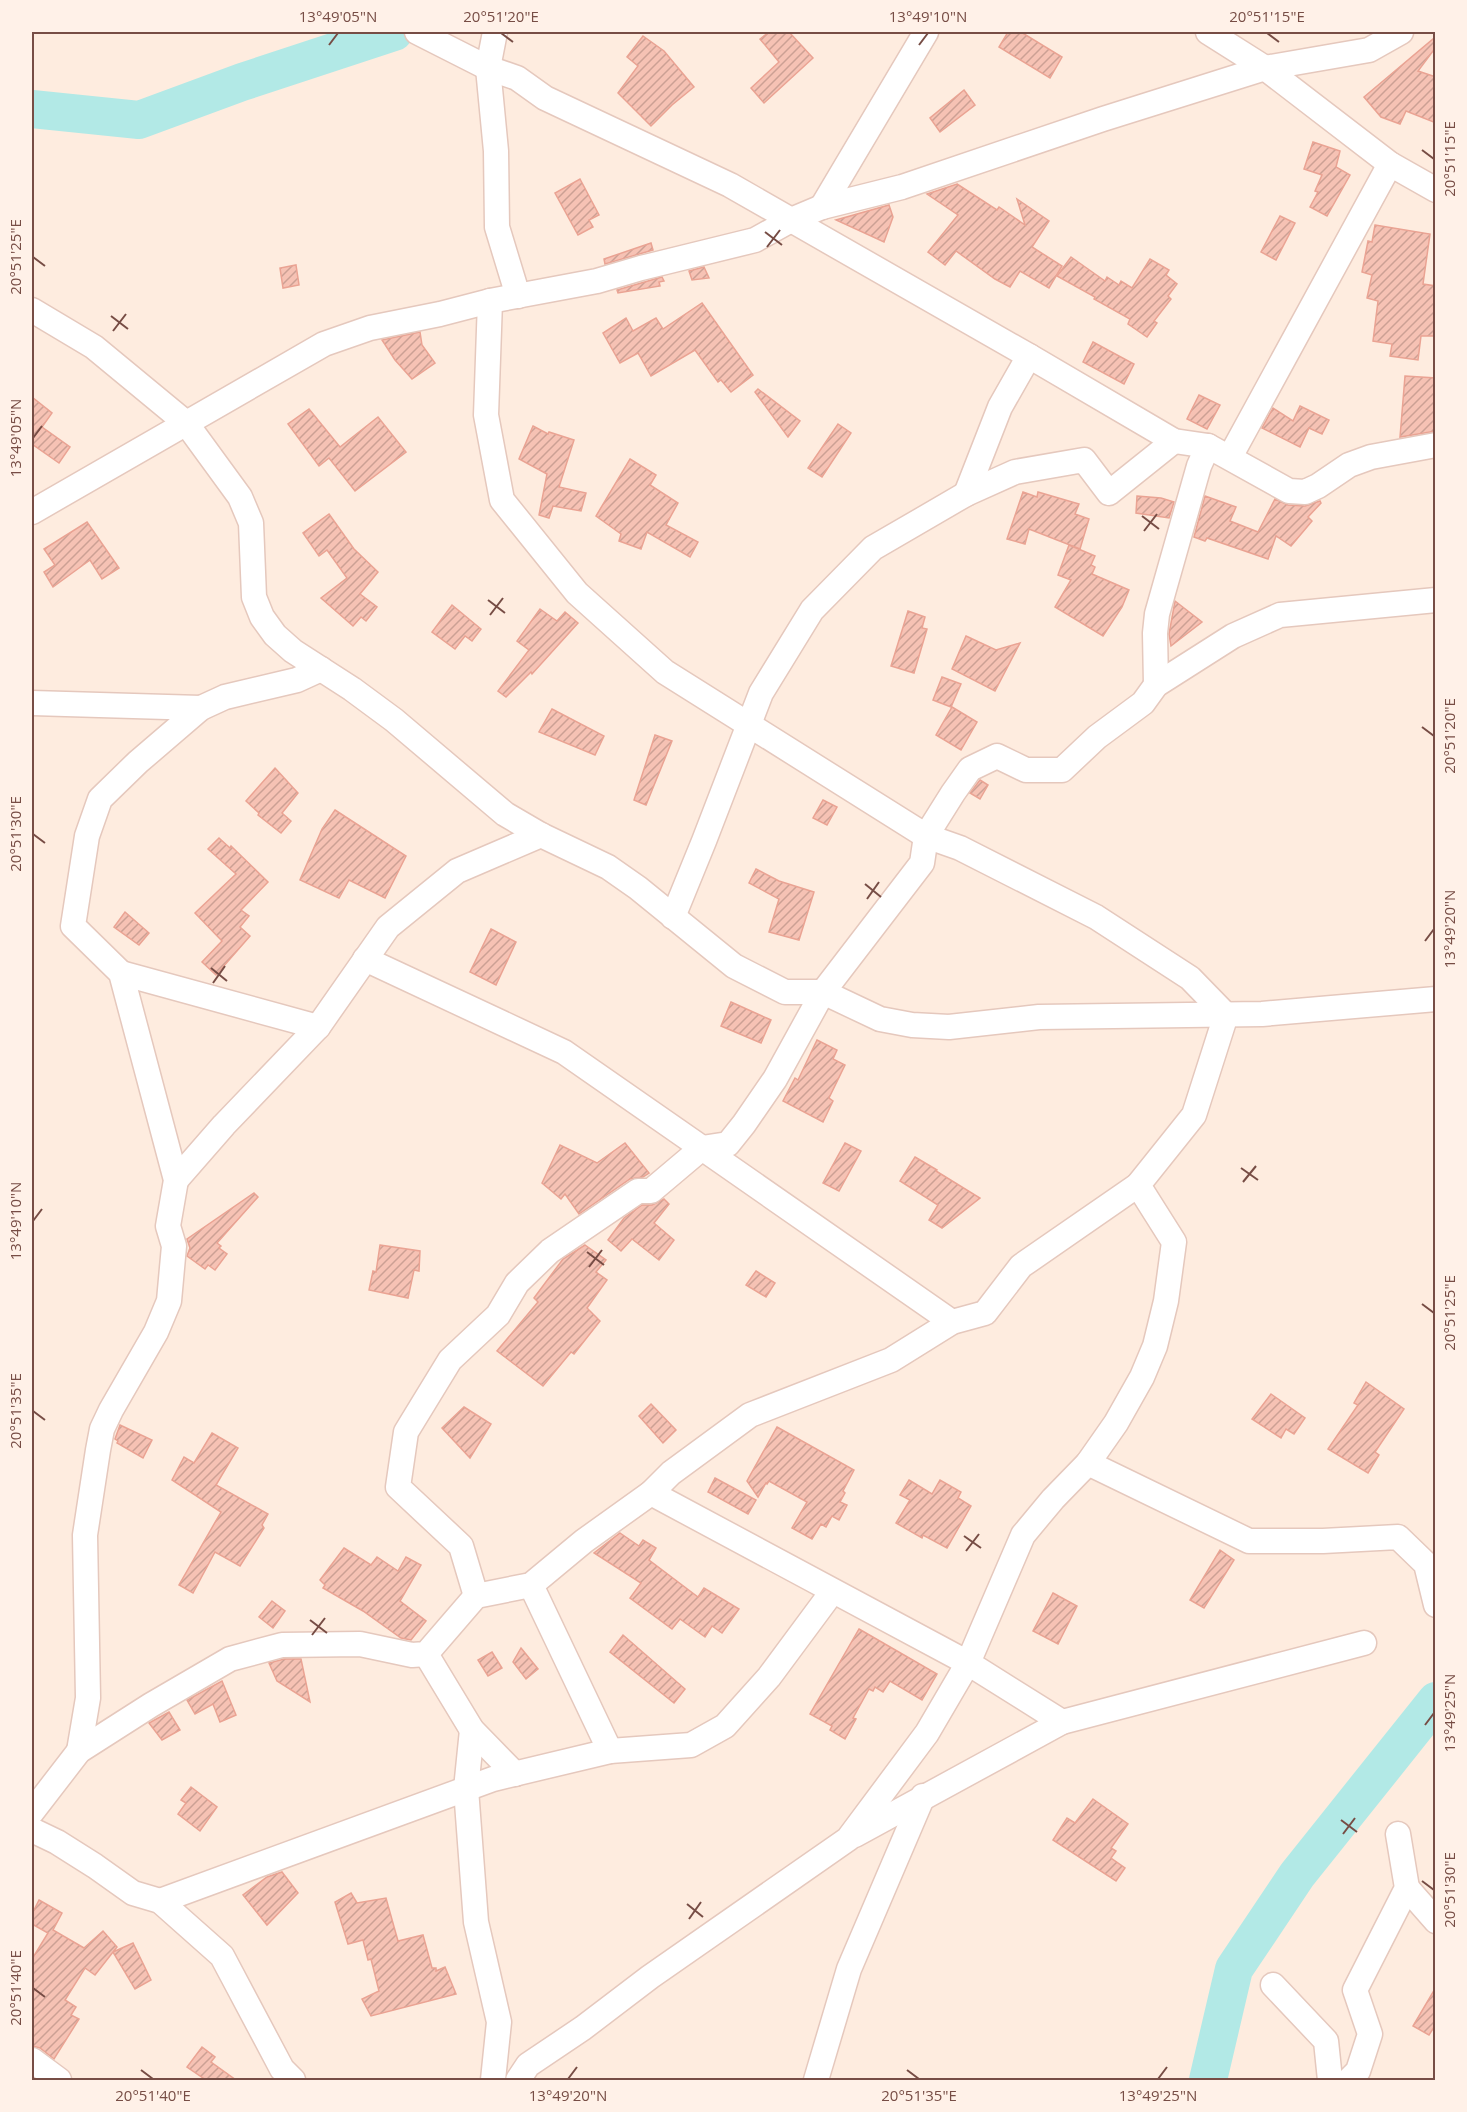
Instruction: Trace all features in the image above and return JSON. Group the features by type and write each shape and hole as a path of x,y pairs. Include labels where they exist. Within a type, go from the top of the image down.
{"street":[{"path":"417,32 488,68 517,78 545,98 730,185 1174,441 1208,446 1289,491 1305,492 1349,465 1380,455 1436,445"},
{"path":"495,32 488,68 496,151 497,227 518,296"},
{"path":"822,207 926,32"},
{"path":"1208,32 1265,68 1390,164 1436,190"},
{"path":"32,512 324,344 370,328 597,280 754,240 791,220 822,207 902,187 1134,109 1265,68 1369,50 1401,32"},
{"path":"1230,457 1390,164"},
{"path":"490,301 486,415 502,500 577,593 665,672 748,726 926,836 960,848 1096,917 1190,978 1226,1015"},
{"path":"32,310 94,347 186,423 240,497 251,523 254,597 261,617 275,635 293,651 394,720 505,814 541,836 608,867 638,888 734,966 785,992 823,992 880,1019 912,1025 948,1027 1039,1017 1226,1015 1348,1008 1436,999"},
{"path":"966,494 1000,407 1029,356"},
{"path":"673,916 761,693 812,610 873,548 966,494 1015,472 1084,460 1109,493 1174,441"},
{"path":"1156,685 1157,615 1199,466 1208,446"},
{"path":"476,1596 461,1546 398,1487 406,1432 450,1360 498,1315 517,1283 550,1251 638,1191 651,1191 702,1148 728,1143 775,1079 823,992 922,863 926,836 952,793 970,769 997,756 1026,770 1062,770 1097,737 1143,703 1156,685 1233,636 1280,615 1436,600"},
{"path":"318,1028 121,973 73,926 87,836 100,799 138,762 201,708 233,695 297,680 321,669"},
{"path":"32,703 201,708"},
{"path":"177,1180 224,1125 318,1028 388,927 457,872 541,836"},
{"path":"365,959 564,1052 952,1322"},
{"path":"79,1751 88,1698 85,1536 98,1450 102,1429 111,1410 156,1332 169,1301 174,1246 168,1226 177,1180 121,973"},
{"path":"32,1812 79,1751 151,1705 230,1659 282,1645 360,1644 412,1655 426,1654 476,1596 531,1585 584,1541 651,1492 671,1473 750,1415 891,1360 952,1322 985,1313 1021,1266 1138,1185 1194,1114 1226,1015"},
{"path":"848,1839 927,1733 968,1663 1023,1535 1053,1499 1088,1463 1116,1424 1142,1377 1155,1346 1166,1301 1174,1242 1138,1185"},
{"path":"1088,1463 1249,1541 1323,1541 1398,1537 1426,1564 1436,1605"},
{"path":"651,1492 832,1592 968,1663 1062,1722"},
{"path":"531,1585 609,1751"},
{"path":"160,1901 466,1789 515,1774 609,1751 691,1745 724,1726 769,1677 832,1592"},
{"path":"518,2080 528,2065 848,1839 1062,1722 1364,1643"},
{"path":"426,1654 472,1730 515,1774"},
{"path":"472,1730 466,1789 476,1922 499,2022 493,2080"},
{"path":"816,2080 849,1969 923,1797"},
{"path":"32,1830 66,1848 133,1893 160,1901 222,1956 282,2069 293,2080"},
{"path":"1398,1834 1407,1888 1436,1921"},
{"path":"1349,2080 1358,2071 1370,2034 1355,1990 1407,1888"},
{"path":"1273,1985 1326,2042 1330,2080"},
{"path":"32,2060 59,2080"}],"building":[{"path":"769,32 789,32 813,58 764,103 751,88 779,62 760,39"},
{"path":"1008,32 1021,32 1062,57 1050,78 999,47"},
{"path":"643,36 664,51 694,87 651,126 618,93 638,66 627,57"},
{"path":"1433,39 1436,41 1436,47 1418,71 1436,77 1436,123 1406,111 1400,124 1381,117 1364,97"},
{"path":"964,90 975,105 940,132 930,118"},
{"path":"1313,142 1340,151 1336,167 1350,175 1327,216 1310,207 1318,192 1315,191 1322,175 1304,169"},
{"path":"580,179 599,215 589,220 593,227 578,235 555,193"},
{"path":"957,184 997,210 999,207 1025,225 1017,199 1049,221 1032,247 1062,266 1049,288 1020,271 1010,287 956,251 945,265 928,252 958,215 927,194"},
{"path":"889,205 893,217 884,242 836,220"},
{"path":"1280,216 1295,223 1276,260 1261,252"},
{"path":"1375,225 1430,234 1423,284 1436,286 1436,336 1421,336 1418,360 1390,356 1392,344 1373,341 1378,301 1367,298 1372,275 1362,272 1368,241 1372,242"},
{"path":"651,243 653,250 605,264 604,259"},
{"path":"1071,257 1105,281 1107,277 1119,285 1121,281 1132,288 1150,259 1169,270 1166,275 1177,284 1168,296 1171,299 1154,321 1157,323 1147,337 1128,324 1130,319 1057,276"},
{"path":"296,265 299,285 283,288 280,268"},
{"path":"704,267 709,278 692,280 689,271"},
{"path":"662,277 664,281 659,282 660,286 618,293 617,290"},
{"path":"702,303 753,375 731,392 721,380 718,382 695,350 651,376 638,353 620,363 603,333 626,318 633,331 656,318 663,329"},
{"path":"420,332 422,345 435,363 412,379 395,360 382,340"},
{"path":"1093,342 1134,364 1124,384 1083,362"},
{"path":"1405,376 1436,378 1436,431 1400,437"},
{"path":"758,389 800,421 788,437 755,392"},
{"path":"1199,395 1220,405 1207,429 1187,419"},
{"path":"32,397 52,413 42,427 70,447 59,463 32,444"},
{"path":"1300,406 1329,420 1322,434 1309,428 1300,447 1262,428 1273,408 1293,421"},
{"path":"309,409 340,447 378,417 406,452 355,491 329,458 319,466 288,424"},
{"path":"838,424 851,433 822,477 808,468"},
{"path":"533,426 548,434 549,432 574,440 559,487 586,493 581,511 553,506 549,518 539,515 547,474 519,459"},
{"path":"630,459 656,475 650,485 678,503 666,525 698,542 690,557 647,532 641,549 619,541 621,534 596,516"},
{"path":"1023,492 1037,497 1038,492 1079,504 1075,514 1089,519 1080,549 1029,529 1025,544 1007,539"},
{"path":"1137,496 1161,498 1174,502 1169,518 1136,513"},
{"path":"1205,496 1236,507 1230,521 1258,532 1275,499 1288,505 1305,506 1320,501 1321,503 1308,517 1312,521 1291,546 1276,536 1268,559 1207,538 1205,541 1194,537"},
{"path":"329,514 354,549 378,572 360,594 377,607 366,621 361,617 353,626 321,598 347,578 327,550 319,556 303,533"},
{"path":"87,522 119,568 102,579 90,560 53,587 44,572 55,565 44,549"},
{"path":"1069,545 1095,556 1091,565 1095,567 1092,574 1129,590 1122,607 1103,636 1055,607 1071,580 1058,575"},
{"path":"1175,601 1202,622 1171,646 1169,634"},
{"path":"452,605 481,629 472,641 465,636 455,649 432,632"},
{"path":"540,609 557,621 565,612 578,623 532,674 531,672 506,697 498,691 529,650 517,641"},
{"path":"908,611 925,617 922,628 927,629 914,673 891,666"},
{"path":"966,636 996,650 1020,643 995,691 952,669"},
{"path":"942,677 961,684 951,707 933,700"},
{"path":"952,707 977,722 961,750 936,735"},
{"path":"552,709 604,736 595,755 539,732"},
{"path":"655,735 672,741 646,805 634,800"},
{"path":"275,768 298,793 282,813 291,821 281,833 258,815 259,813 246,801"},
{"path":"980,780 988,785 980,799 970,793"},
{"path":"823,800 837,807 827,825 813,818"},
{"path":"335,810 406,856 385,898 349,880 339,898 300,880 322,829"},
{"path":"219,838 230,848 231,846 268,882 241,910 249,916 240,927 250,936 216,975 202,962 222,941 195,913 236,874 208,849"},
{"path":"756,869 779,881 814,892 799,940 769,932 779,899 749,883"},
{"path":"125,912 149,933 139,945 114,927"},
{"path":"491,929 516,942 496,985 470,972"},
{"path":"731,1002 771,1020 761,1043 721,1026"},
{"path":"817,1040 837,1050 833,1059 845,1065 829,1098 833,1101 823,1122 783,1101 795,1078 798,1080"},
{"path":"625,1143 649,1173 643,1177 630,1179 579,1214 565,1194 561,1199 542,1183 560,1145 597,1163"},
{"path":"845,1143 861,1151 839,1191 823,1183"},
{"path":"915,1157 980,1198 942,1228 929,1220 938,1205 900,1181"},
{"path":"254,1193 258,1197 217,1243 221,1246 219,1248 227,1254 215,1270 208,1265 205,1269 187,1256 190,1248 187,1239"},
{"path":"664,1199 669,1204 654,1223 674,1240 659,1260 632,1239 621,1251 608,1240 624,1218 642,1205 652,1205"},
{"path":"380,1245 420,1251 419,1271 414,1270 408,1298 369,1290 373,1271 376,1272"},
{"path":"585,1245 606,1260 596,1272 607,1280 587,1308 600,1321 574,1354 571,1352 543,1386 497,1351 538,1302 534,1298 563,1259"},
{"path":"756,1271 775,1283 766,1297 746,1285"},
{"path":"1366,1382 1404,1409 1375,1452 1379,1455 1368,1473 1328,1449 1358,1405 1354,1403"},
{"path":"1271,1394 1305,1418 1294,1434 1286,1429 1281,1438 1252,1419"},
{"path":"651,1404 676,1430 663,1443 639,1416"},
{"path":"464,1407 491,1424 470,1458 442,1428"},
{"path":"120,1425 152,1440 143,1458 117,1443 115,1439"},
{"path":"777,1427 854,1470 843,1491 845,1493 840,1502 847,1505 839,1520 832,1516 826,1527 821,1524 812,1539 792,1528 807,1502 769,1481 758,1497 747,1481"},
{"path":"212,1433 238,1448 216,1485 268,1514 262,1525 264,1528 240,1566 215,1552 193,1593 179,1585 221,1512 172,1480 184,1457 194,1463"},
{"path":"715,1478 756,1500 748,1514 708,1492"},
{"path":"909,1480 932,1494 940,1480 961,1492 958,1498 971,1506 947,1548 923,1535 922,1538 896,1523 910,1500 900,1495"},
{"path":"620,1533 639,1546 643,1540 656,1548 649,1560 698,1597 704,1588 739,1609 722,1633 712,1626 705,1637 680,1619 672,1629 630,1598 641,1583 594,1553"},
{"path":"344,1548 371,1565 377,1557 398,1571 406,1557 421,1565 400,1601 426,1621 411,1640 401,1638 363,1611 323,1588 325,1585 320,1580"},
{"path":"1220,1550 1234,1560 1204,1608 1190,1600"},
{"path":"1053,1593 1077,1606 1058,1644 1033,1631"},
{"path":"272,1601 285,1611 273,1628 259,1617"},
{"path":"859,1629 937,1674 922,1700 890,1681 883,1692 875,1687 873,1691 869,1689 853,1718 856,1719 845,1739 830,1730 832,1726 810,1714"},
{"path":"623,1635 685,1689 674,1703 610,1652"},
{"path":"521,1648 538,1669 526,1679 513,1662"},
{"path":"492,1652 502,1668 488,1676 478,1660"},
{"path":"284,1659 301,1659 310,1702 277,1681 269,1663"},
{"path":"222,1681 236,1715 220,1722 213,1704 195,1714 187,1700"},
{"path":"169,1712 180,1730 162,1740 149,1723"},
{"path":"191,1787 217,1807 200,1831 178,1814 186,1803 181,1800"},
{"path":"1093,1799 1128,1824 1111,1848 1116,1851 1111,1858 1125,1868 1116,1881 1053,1840 1067,1818 1075,1823"},
{"path":"282,1872 298,1893 267,1925 243,1895 267,1877"},
{"path":"351,1893 357,1903 386,1898 398,1941 423,1935 432,1968 436,1968 436,1971 445,1967 456,1994 371,2016 362,1999 379,1991 371,1959 368,1960 363,1940 348,1944 335,1902"},
{"path":"39,1900 62,1913 53,1930 84,1948 103,1931 117,1947 95,1975 85,1968 65,2000 76,2007 71,2015 79,2019 54,2059 40,2048 32,2046 32,1959 48,1933 32,1924 32,1914"},
{"path":"133,1943 151,1980 135,1989 113,1952"},
{"path":"1436,1987 1436,2024 1429,2035 1413,2026"},
{"path":"202,2047 215,2057 211,2062 236,2080 206,2080 187,2067"}],"waterway":[{"path":"32,109 139,120 242,82 394,32"},
{"path":"1208,2080 1234,1969 1297,1875 1436,1701"}]}
